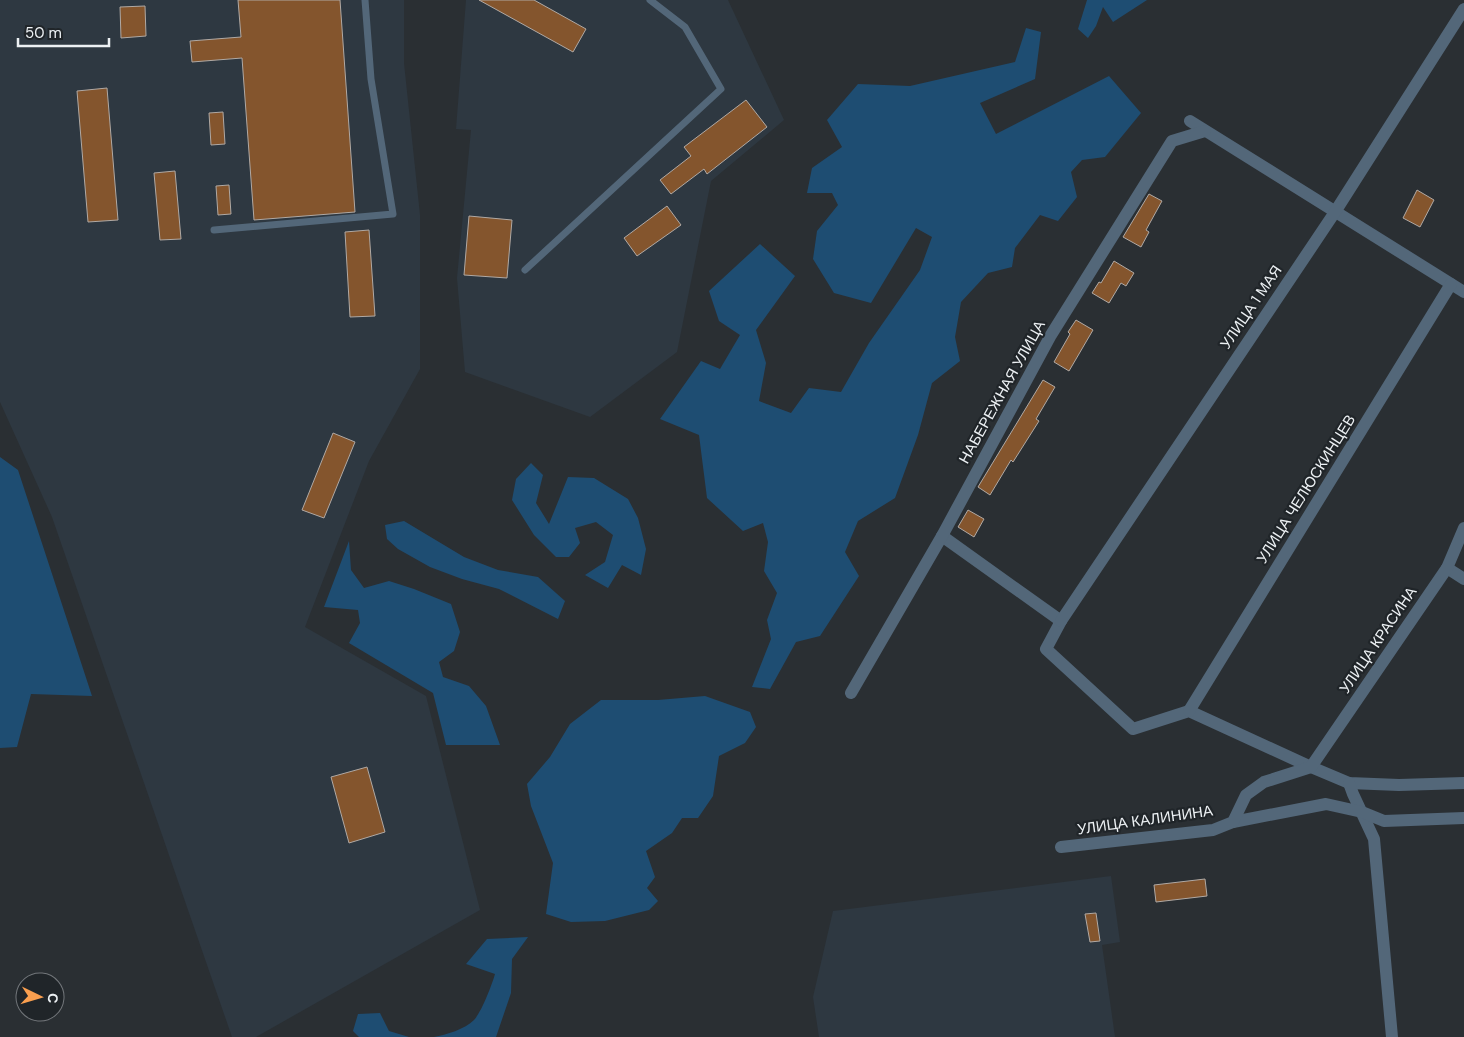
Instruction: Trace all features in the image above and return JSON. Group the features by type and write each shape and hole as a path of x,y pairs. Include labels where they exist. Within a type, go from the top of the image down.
{"street":[{"name":"УЛИЦА 1 МАЯ","path":"1061,621 1335,212 1464,9"},
{"path":"1190,121 1464,292"},
{"name":"НАБЕРЕЖНАЯ УЛИЦА","path":"851,693 942,536 1051,335 1172,141 1205,131"},
{"name":"УЛИЦА ЧЕЛЮСКИНЦЕВ","path":"1188,712 1452,284"},
{"name":"УЛИЦА КРАСИНА","path":"1311,767 1447,568 1464,528"},
{"path":"942,536 1061,621 1046,649 1133,728 1188,712 1349,783 1399,785 1464,783"},
{"path":"1447,568 1464,579"},
{"name":"УЛИЦА КАЛИНИНА","path":"1233,822 1246,795 1252,790 1264,782 1311,767"},
{"path":"1349,783 1374,839 1392,1037"},
{"name":"УЛИЦА КАЛИНИНА","path":"1061,847 1213,830 1233,822 1326,804 1362,812 1384,822 1464,818"}],"lane":[{"path":"214,230 393,214 371,78 365,0"},
{"path":"525,270 721,89 685,27 650,0"}],"shaded area":[{"path":"0,0 404,0 404,63 420,215 420,369 369,461 305,627 426,696 480,910 256,1037 232,1037 52,517 0,402"},
{"path":"466,0 728,0 784,120 711,181 677,352 590,417 465,372 457,278 471,130 456,129"},
{"path":"1087,0 1147,0 1113,22 1103,7 1096,26 1088,38 1078,29"},
{"path":"1026,28 1041,32 1035,79 980,103 996,134 1109,76 1141,113 1105,157 1082,160 1071,172 1077,197 1058,221 1040,215 1015,248 1012,267 988,273 961,302 955,337 960,361 932,383 918,435 895,498 858,521 845,552 859,576 820,636 796,642 770,689 752,687 771,639 767,620 777,593 764,571 768,542 763,523 743,531 707,498 699,435 660,419 701,361 720,369 740,335 719,321 709,291 760,244 795,276 756,330 766,363 759,401 791,413 809,388 841,392 869,343 920,270 932,237 916,228 871,303 834,293 813,259 817,231 838,205 832,193 807,193 812,168 842,147 827,120 858,84 910,86 1015,62"},
{"path":"0,457 18,470 92,696 31,694 17,747 0,748"},
{"path":"531,463 543,475 536,503 549,524 568,477 594,478 628,499 638,518 646,549 641,575 622,565 608,588 585,575 605,562 613,535 596,522 575,528 580,543 569,557 556,557 534,535 512,500 516,479"},
{"path":"404,521 464,557 498,570 538,577 565,601 558,619 499,589 462,579 430,567 398,549 387,539 385,525"},
{"path":"349,541 351,570 364,588 389,581 451,604 460,632 454,651 439,662 443,677 469,686 486,706 500,745 446,745 433,693 349,643 360,623 358,610 324,607"},
{"path":"705,696 750,712 756,727 745,743 719,756 713,796 698,818 682,818 672,833 646,851 655,877 647,888 658,901 649,910 605,921 571,922 546,914 553,863 531,806 527,784 550,757 570,724 601,700 658,700"},
{"path":"1111,876 1120,942 1102,945 1115,1037 819,1037 813,997 833,911"},
{"path":"528,937 512,959 511,993 496,1037 434,1037 461,1029 474,1020 480,1011 495,974 466,964 487,939"},
{"path":"380,1013 389,1031 409,1037 359,1037 353,1031 358,1014"}],"building":[{"path":"238,0 340,0 355,212 254,220 242,58 192,62 190,41 241,37"},
{"path":"479,0 534,0 586,29 573,52"},
{"path":"145,6 146,36 121,38 120,7"},
{"path":"107,88 118,220 88,222 77,91"},
{"path":"746,100 767,127 707,174 704,169 671,194 660,180 691,156 684,147"},
{"path":"223,112 225,144 211,145 209,113"},
{"path":"175,171 181,239 160,240 154,173"},
{"path":"229,185 231,214 218,215 216,186"},
{"path":"1417,190 1434,200 1420,227 1403,218"},
{"path":"1149,194 1162,201 1146,230 1149,232 1141,247 1123,237"},
{"path":"667,206 681,225 637,256 624,238"},
{"path":"469,216 512,220 507,278 464,275"},
{"path":"369,230 375,316 350,317 345,232"},
{"path":"1114,261 1134,273 1126,286 1121,283 1109,303 1092,293 1099,282 1101,283"},
{"path":"1076,320 1093,330 1069,371 1054,362 1070,334 1068,332"},
{"path":"1043,380 1055,387 1036,419 1039,421 1013,462 1011,460 990,495 978,487"},
{"path":"333,433 355,442 324,518 302,510"},
{"path":"968,510 984,519 974,537 958,527"},
{"path":"367,767 385,832 349,843 331,777"},
{"path":"1205,879 1207,896 1156,902 1154,885"},
{"path":"1096,913 1100,941 1090,942 1085,914"}]}
